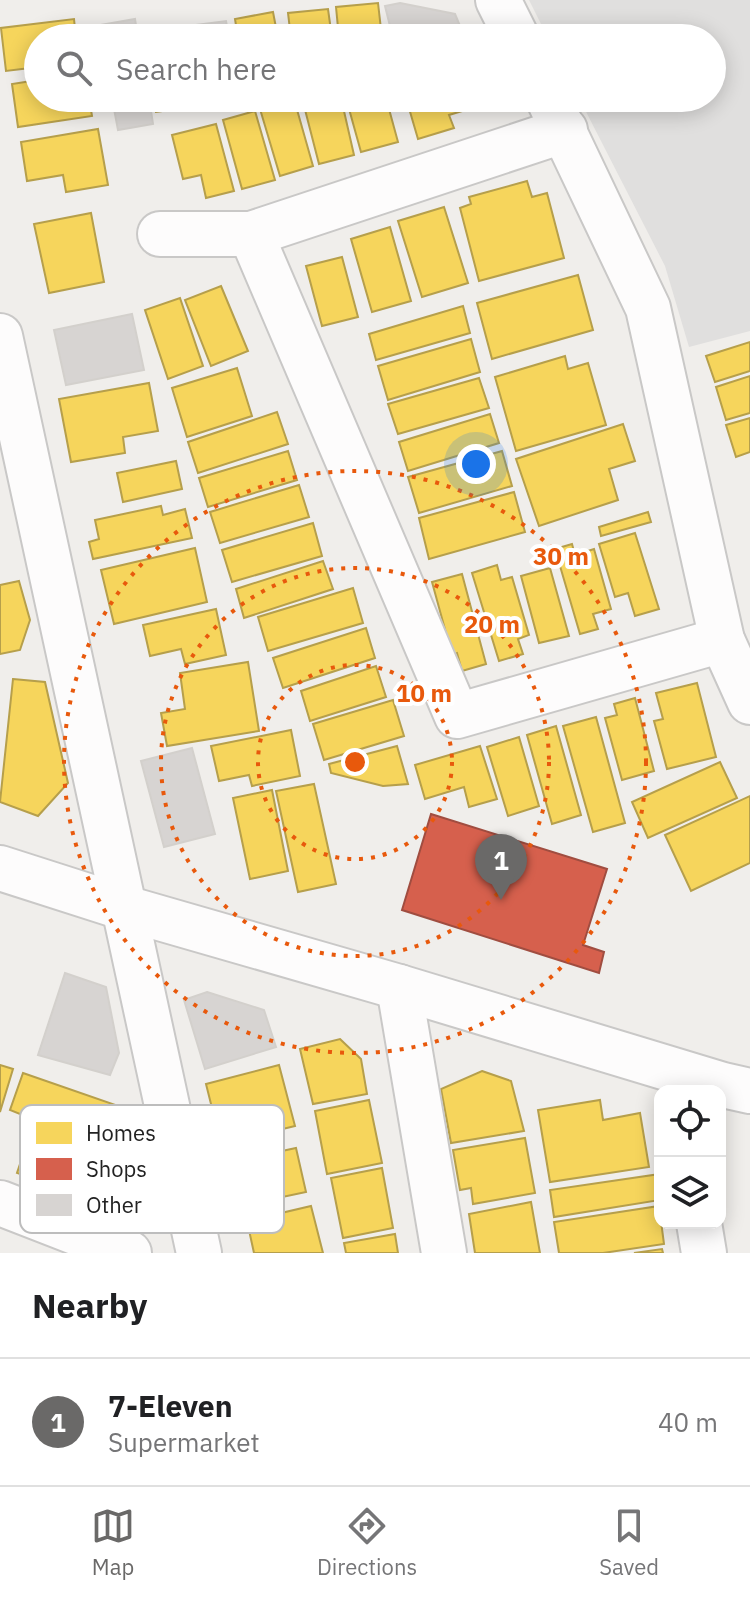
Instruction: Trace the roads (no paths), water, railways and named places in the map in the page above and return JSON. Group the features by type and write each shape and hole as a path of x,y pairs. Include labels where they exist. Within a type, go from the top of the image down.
{"street":[{"path":"498,0 510,24"},
{"path":"160,234 251,234 557,114 648,308 722,640 750,702"},
{"path":"251,234 457,716 722,640"},
{"path":"0,336 167,1105"},
{"path":"0,868 125,908 399,987 731,1093"},
{"path":"399,987 444,1253"},
{"path":"0,1203 20,1211"},
{"path":"700,1229 704,1253"},
{"path":"77,1233 129,1253"},
{"path":"195,1233 199,1253"}],"place":[{"name":"7-Eleven","path":"501,900"}]}
